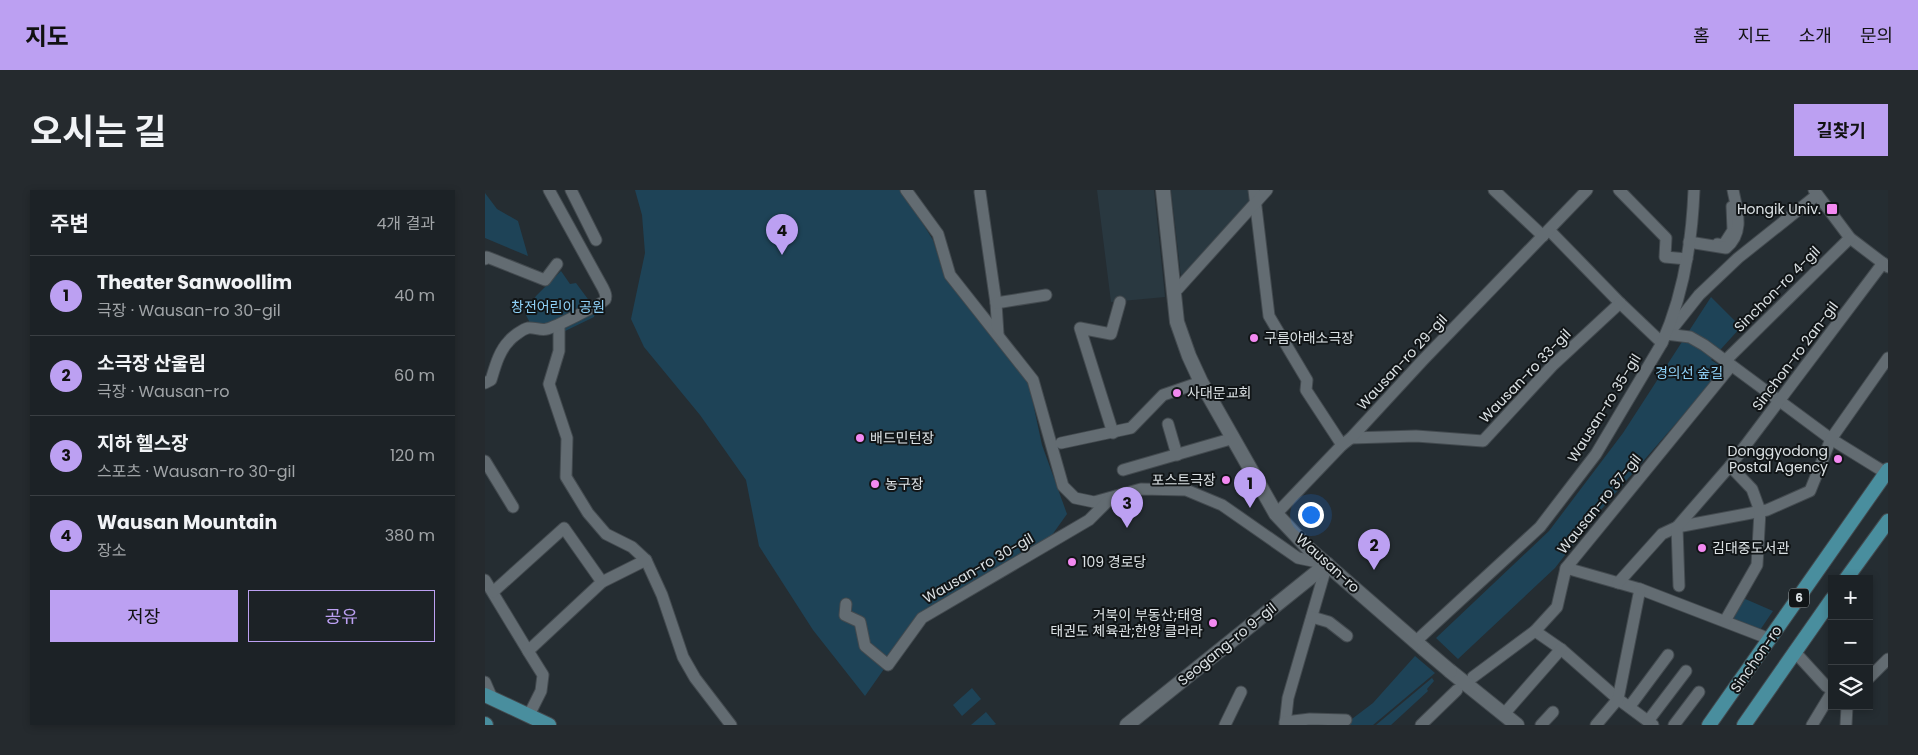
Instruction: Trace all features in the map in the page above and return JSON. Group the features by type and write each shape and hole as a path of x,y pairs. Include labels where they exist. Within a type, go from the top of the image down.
{"main road":[{"name":"Sinchon-ro","path":"1709,725 1887,471"},
{"path":"1849,575 1888,521"},
{"name":"Sinchon-ro","path":"1744,725 1828,604"},
{"path":"488,697 549,725"}],"street":[{"path":"485,383 491,380 508,341 527,328 546,330 559,326 569,318 599,306 605,301 606,296 549,190"},
{"path":"571,190 596,240"},
{"name":"Wausan-ro 30-gil","path":"906,190 938,234 950,275 1033,380 1063,486 1075,498 1094,502 1141,489 1186,490 1222,505 1298,558 1327,564"},
{"name":"Wausan-ro","path":"1163,190 1177,322 1201,382 1276,514 1308,548 1420,645 1504,714"},
{"path":"1175,292 1255,196 1267,190"},
{"path":"1494,190 1546,233 1620,303 1666,337 1689,338 1728,363 1831,439 1887,471"},
{"name":"Wausan-ro 29-gil","path":"1276,514 1587,190"},
{"path":"1619,190 1666,238 1665,257 1687,259"},
{"path":"1695,190 1693,238 1723,244 1732,230 1729,190"},
{"name":"Wausan-ro 35-gil","path":"1420,645 1540,527 1596,454 1666,337 1671,324 1687,259 1695,190"},
{"path":"1689,242 1726,248 1729,246 1736,236 1739,216 1733,190"},
{"path":"981,192 998,334"},
{"path":"1666,337 1699,295 1816,192 1851,238 1885,265"},
{"path":"1255,196 1269,316 1307,380 1306,390 1346,442"},
{"name":"Sinchon-ro 4-gil","path":"1728,363 1851,238"},
{"path":"1729,246 1739,258"},
{"path":"485,259 487,257 545,280 557,264"},
{"name":"Sinchon-ro 2an-gil","path":"1677,526 1730,466 1885,265"},
{"path":"995,303 1046,295"},
{"path":"1113,433 1080,328 1111,334 1119,302"},
{"name":"Wausan-ro 33-gil","path":"1346,442 1416,436 1483,441 1552,366 1620,303"},
{"path":"559,326 559,351 549,384 567,438 566,477 589,513 606,534 631,547 646,560 662,595 683,657 695,678 731,725"},
{"path":"1764,511 1810,491 1831,439 1888,358"},
{"name":"Wausan-ro 37-gil","path":"1473,677 1535,631 1557,607 1566,568 1728,363"},
{"path":"1061,443 1131,428 1163,395 1201,382"},
{"path":"1168,424 1177,455"},
{"path":"1123,470 1234,438"},
{"path":"485,461 513,507"},
{"path":"1725,621 1757,565 1764,511 1752,489 1730,466"},
{"name":"Wausan-ro 30-gil","path":"846,604 845,615 860,622 865,646 888,664 923,618 1089,520 1112,497"},
{"name":"Sinchon-ro 2an-gil","path":"1618,583 1662,534 1677,526 1764,511"},
{"path":"1677,526 1679,586"},
{"path":"493,592 565,528 602,582"},
{"path":"528,652 602,582 646,560"},
{"path":"1327,564 1288,698 1285,724 1309,719 1347,720"},
{"name":"Seogang-ro 9-gil","path":"1136,722 1219,649 1327,564"},
{"path":"1566,568 1640,590 1770,639"},
{"path":"485,580 543,675 541,691 529,716"},
{"path":"1596,725 1618,699 1640,590"},
{"path":"1312,617 1329,622 1347,636"},
{"path":"1535,631 1561,649 1618,699 1651,723 1686,671"},
{"path":"1517,725 1504,714 1561,649"},
{"name":"Sinchon-ro","path":"1794,651 1828,688"},
{"path":"1629,706 1668,656"},
{"path":"1873,674 1888,659"},
{"path":"485,682 488,697"},
{"path":"1426,723 1455,691"},
{"path":"1225,725 1241,692"},
{"path":"1674,725 1699,692"},
{"name":"Sinchon-ro","path":"1811,725 1828,697"},
{"path":"1846,725 1847,710"},
{"path":"1541,725 1553,712"}],"shaded area":[{"path":"1097,190 1154,190 1165,297 1111,302"},
{"path":"1171,190 1254,190 1256,201 1182,285"}],"green space":[{"path":"635,190 902,190 933,240 945,278 1027,375 1042,445 1067,514 1047,542 922,615 865,696 813,630 759,546 746,480 700,415 644,347 631,319 645,253 642,215"},
{"path":"485,193 497,209 518,221 528,256 485,238"},
{"name":"창전어린이 공원","path":"561,271 570,284 576,283 596,310 594,317 561,333 544,335 531,325 525,313 536,296"},
{"name":"경의선 숲길","path":"1711,297 1741,327 1711,360 1724,368 1593,519 1555,568 1458,659 1436,638 1549,531 1623,433"},
{"path":"1743,598 1773,611 1760,630 1733,620"},
{"path":"1415,656 1435,673 1373,725 1344,725 1373,703"},
{"path":"1432,678 1434,681 1427,689 1428,691 1391,725 1376,725"},
{"path":"972,688 981,699 962,716 953,705"},
{"path":"986,712 996,724 971,725"}],"place":[{"name":"Hongik Univ.","path":"1832,209"},
{"name":"Wausan Mountain","path":"782,255"},
{"name":"구름아래소극장","path":"1254,338"},
{"name":"사대문교회","path":"1177,393"},
{"name":"배드민턴장","path":"860,438"},
{"name":"Donggyodong Postal Agency","path":"1838,459"},
{"name":"포스트극장","path":"1226,480"},
{"name":"농구장","path":"875,484"},
{"name":"Theater Sanwoollim","path":"1250,508"},
{"name":"지하 헬스장","path":"1127,528"},
{"name":"김대중도서관","path":"1702,548"},
{"name":"109 경로당","path":"1072,562"},
{"name":"소극장 산울림","path":"1374,570"},
{"name":"거북이 부동산;태영 태권도 체육관;한양 클라라","path":"1213,623"}]}
